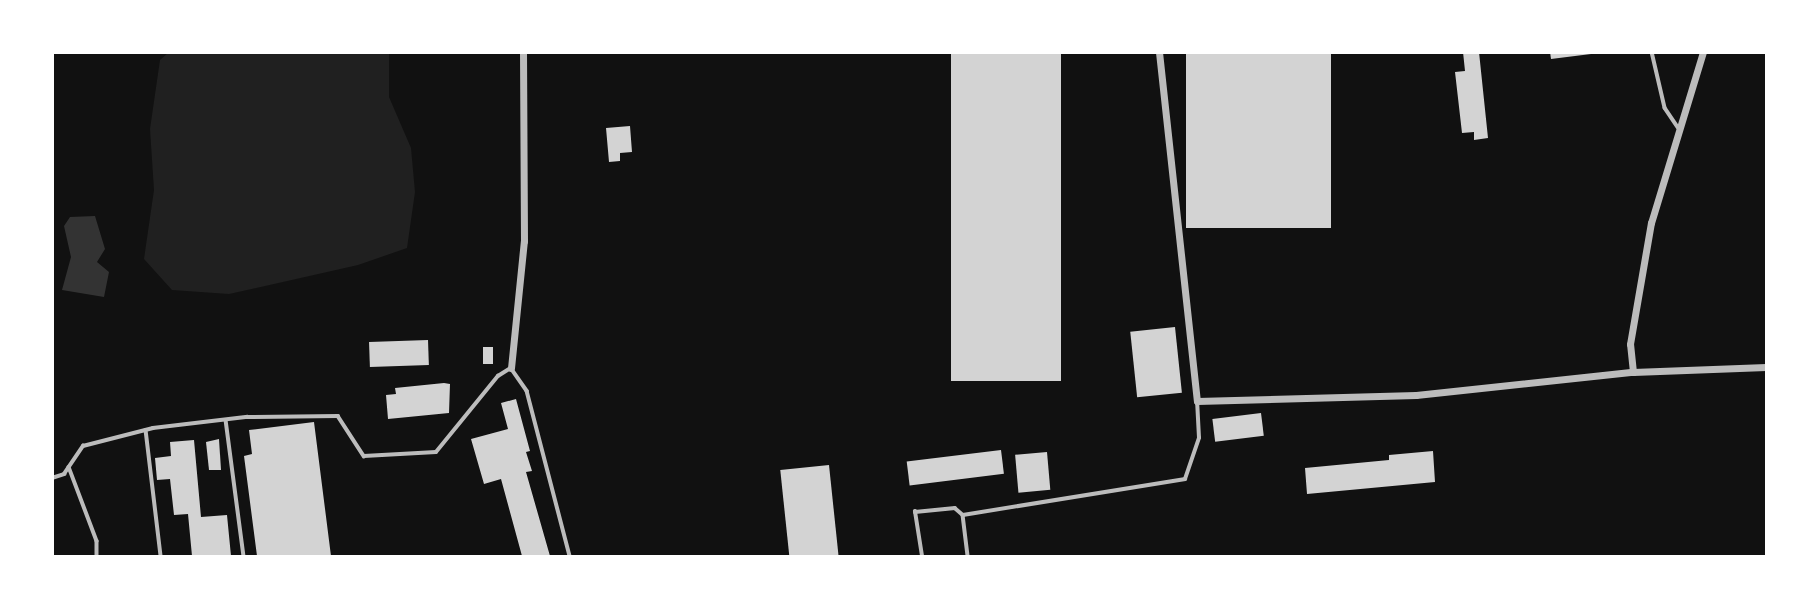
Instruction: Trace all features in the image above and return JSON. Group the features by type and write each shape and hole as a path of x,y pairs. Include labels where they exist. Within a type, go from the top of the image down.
{"street":[{"path":"511,368 519,325 524,240 523,52"},
{"path":"1160,52 1197,401 1416,395 1633,372 1766,367"},
{"path":"1633,372 1630,344 1651,223 1703,52"}],"lane":[{"path":"1652,52 1665,108 1678,127"},
{"path":"52,478 69,467 83,446 146,429 226,420 338,416 364,456 436,452 498,376 511,368 527,391 570,556"},
{"path":"963,515 1185,479 1199,438 1197,401"},
{"path":"226,420 244,556"},
{"path":"146,429 162,556"},
{"path":"69,467 97,541 97,556"},
{"path":"922,556 915,512 954,508 963,515 968,556"}],"shaded area":[{"path":"168,53 389,53 389,97 411,148 415,192 407,248 358,265 229,294 172,290 144,259 154,190 150,129 160,60"},
{"path":"95,216 105,249 97,262 109,272 104,297 62,290 71,257 64,226 70,217"}],"building":[{"path":"951,52 1061,52 1061,381 951,381"},
{"path":"1186,52 1331,52 1331,228 1186,228"},
{"path":"1463,52 1479,52 1488,138 1474,140 1474,132 1462,133 1455,72 1465,71"},
{"path":"1550,52 1591,52 1591,54 1551,59"},
{"path":"630,126 632,152 620,153 620,161 609,162 606,128"},
{"path":"1175,327 1182,393 1137,397 1130,332"},
{"path":"428,340 429,365 370,367 369,342"},
{"path":"483,347 493,347 493,364 483,364"},
{"path":"450,384 449,413 388,419 386,395 396,394 395,388"},
{"path":"516,399 530,451 526,452 532,471 526,472 550,556 522,556 501,479 484,484 471,439 508,429 501,403"},
{"path":"1261,413 1264,436 1215,442 1212,419"},
{"path":"314,422 331,556 257,556 244,456 252,454 249,430"},
{"path":"219,439 221,470 209,470 206,442"},
{"path":"194,440 201,517 227,515 231,556 192,556 188,514 174,515 170,479 157,480 155,458 171,456 170,442"},
{"path":"1001,450 1004,474 910,485 907,462"},
{"path":"1433,451 1435,482 1307,494 1305,468 1389,460 1389,455"},
{"path":"1047,452 1050,490 1018,493 1015,455"},
{"path":"829,465 839,556 789,556 780,470"}]}
